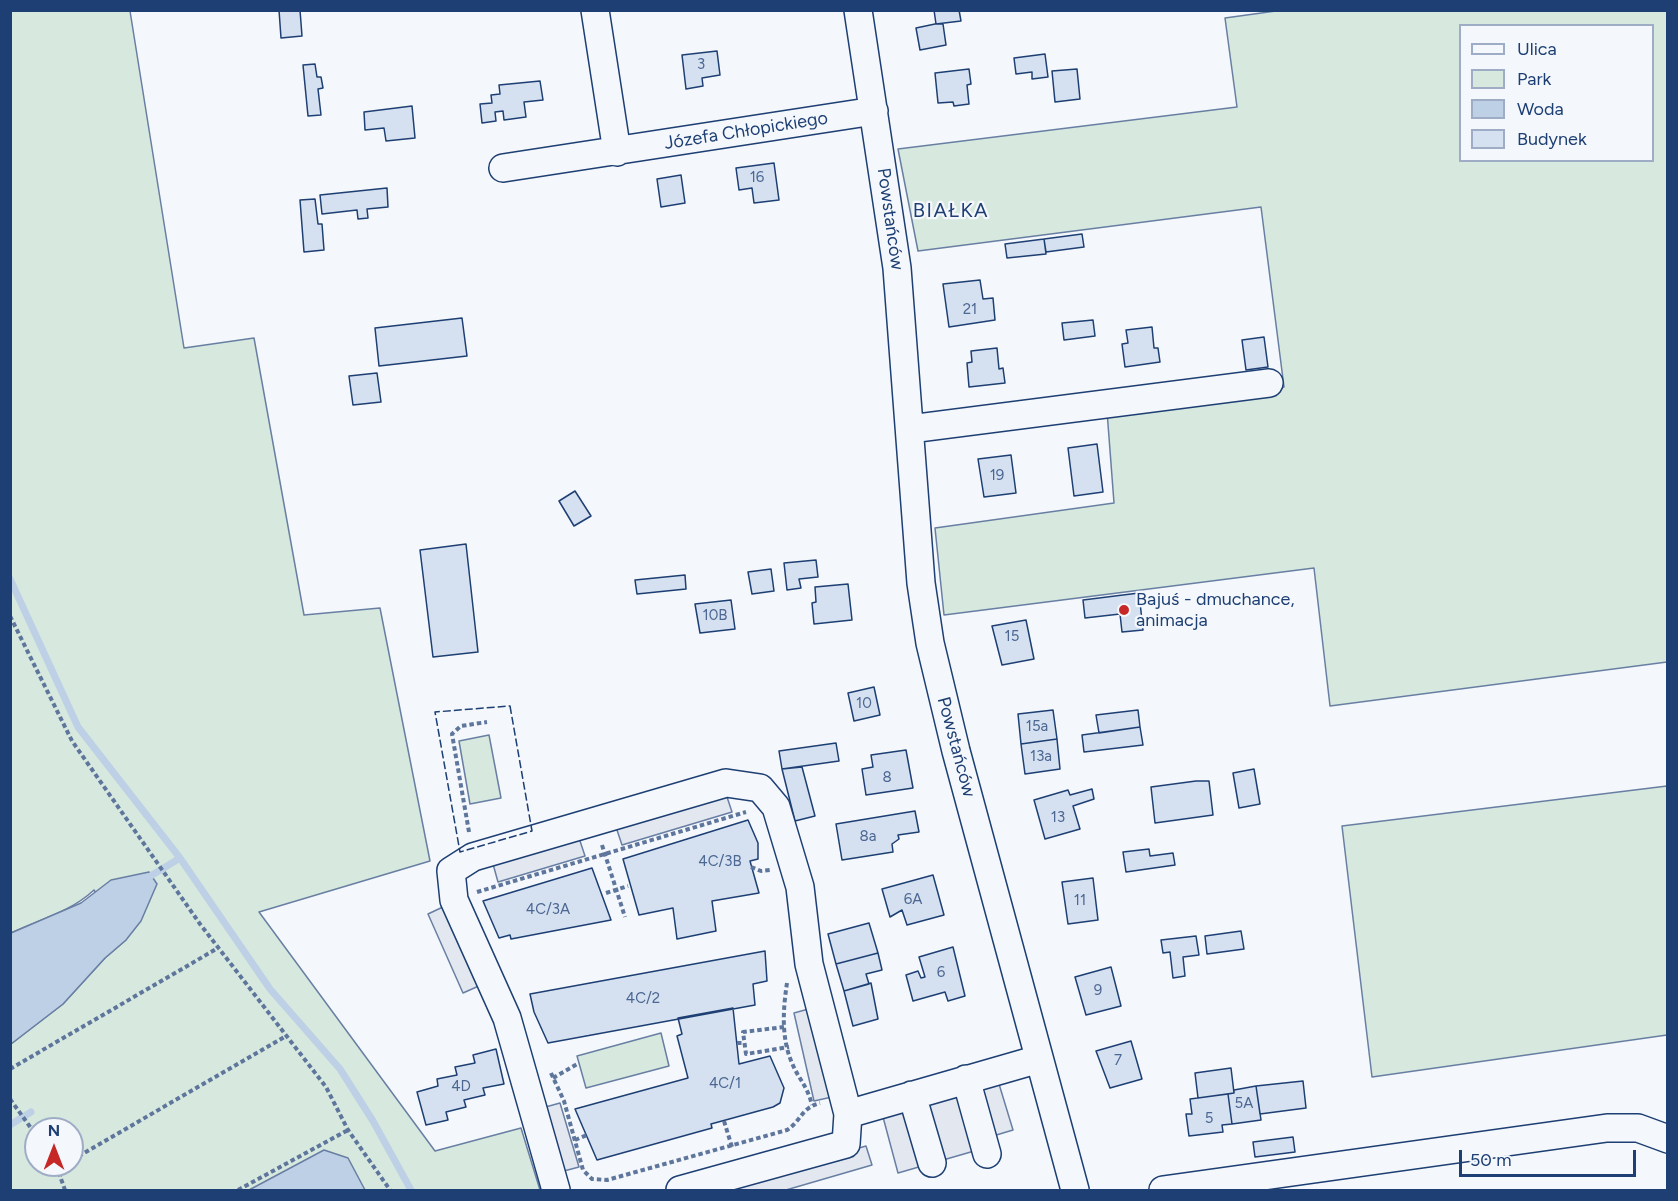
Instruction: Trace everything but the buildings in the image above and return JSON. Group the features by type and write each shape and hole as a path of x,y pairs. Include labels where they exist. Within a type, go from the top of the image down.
{"street":[{"path":"595,10 617,152"},
{"name":"Powstańców","path":"858,10 897,268 921,583 930,643 1075,1191"},
{"name":"Józefa Chłopickiego","path":"503,168 874,111"},
{"path":"910,429 1269,383"},
{"path":"556,1191 507,1018 454,900 451,871 473,857 726,783 760,788 776,807 800,887 809,964 846,1105 846,1144 680,1191"},
{"path":"846,1105 912,1095 1039,1059"},
{"path":"966,1079 987,1154"},
{"path":"912,1095 932,1163"},
{"path":"1163,1191 1607,1128 1638,1128 1668,1139"}],"path":[{"path":"10,616 72,741 218,948 326,1087 348,1130 390,1191"},
{"path":"473,857 452,734 461,726 487,722"},
{"path":"454,900 752,812"},
{"path":"595,821 626,917"},
{"path":"606,893 628,886"},
{"path":"10,1070 218,948"},
{"path":"784,1027 743,1032 746,1054 789,1047"},
{"path":"84,1153 286,1036"},
{"path":"737,1044 744,1043"},
{"path":"553,1078 579,1063"},
{"path":"10,1100 24,1119"},
{"path":"607,1180 787,1130 794,1125 806,1107 846,1105"},
{"path":"238,1191 348,1130"},
{"path":"575,1140 587,1135"}],"green space":[{"path":"1283,10 1667,11 1667,662 1330,706 1314,568 944,615 935,528 1114,503 1107,411 1284,387 1261,207 918,251 898,149 1237,107 1225,18"},
{"path":"11,11 130,11 184,348 254,338 304,615 380,608 430,861 259,912 435,1151 521,1128 540,1190 11,1190 11,1044 63,1004 105,958 126,940 94,890 64,910 11,933"},
{"path":"489,735 501,798 470,804 459,741"},
{"path":"1667,786 1667,1035 1372,1077 1342,826"},
{"path":"661,1033 669,1066 586,1088 577,1056"}],"shaded area":[{"path":"726,794 732,812 622,845 616,827"},
{"path":"579,838 585,856 498,882 493,864"},
{"path":"445,906 481,985 463,993 428,914"},
{"path":"812,1008 832,1097 814,1101 794,1013"},
{"path":"999,1084 1013,1130 993,1136 995,1145 898,1173 883,1117"},
{"path":"560,1103 579,1167 560,1172 542,1108"},
{"path":"866,1146 872,1165 786,1190 715,1190"}],"water":[{"path":"149,872 157,884 141,921 126,940 105,958 63,1004 11,1044 11,933 81,903 111,880"},
{"path":"324,1150 348,1158 365,1190 249,1190"}],"waterway":[{"path":"10,579 78,727 180,858 270,989 340,1069 373,1121 411,1190"},
{"path":"144,880 180,858"},
{"path":"10,1125 31,1112"}],"fence":[{"path":"510,706 532,831 460,852 435,712 510,706"}],"place":[{"name":"Bajuś - dmuchance, animacja","path":"1124,610"}],"district":[{"name":"BIAŁKA","path":"951,211"}]}
